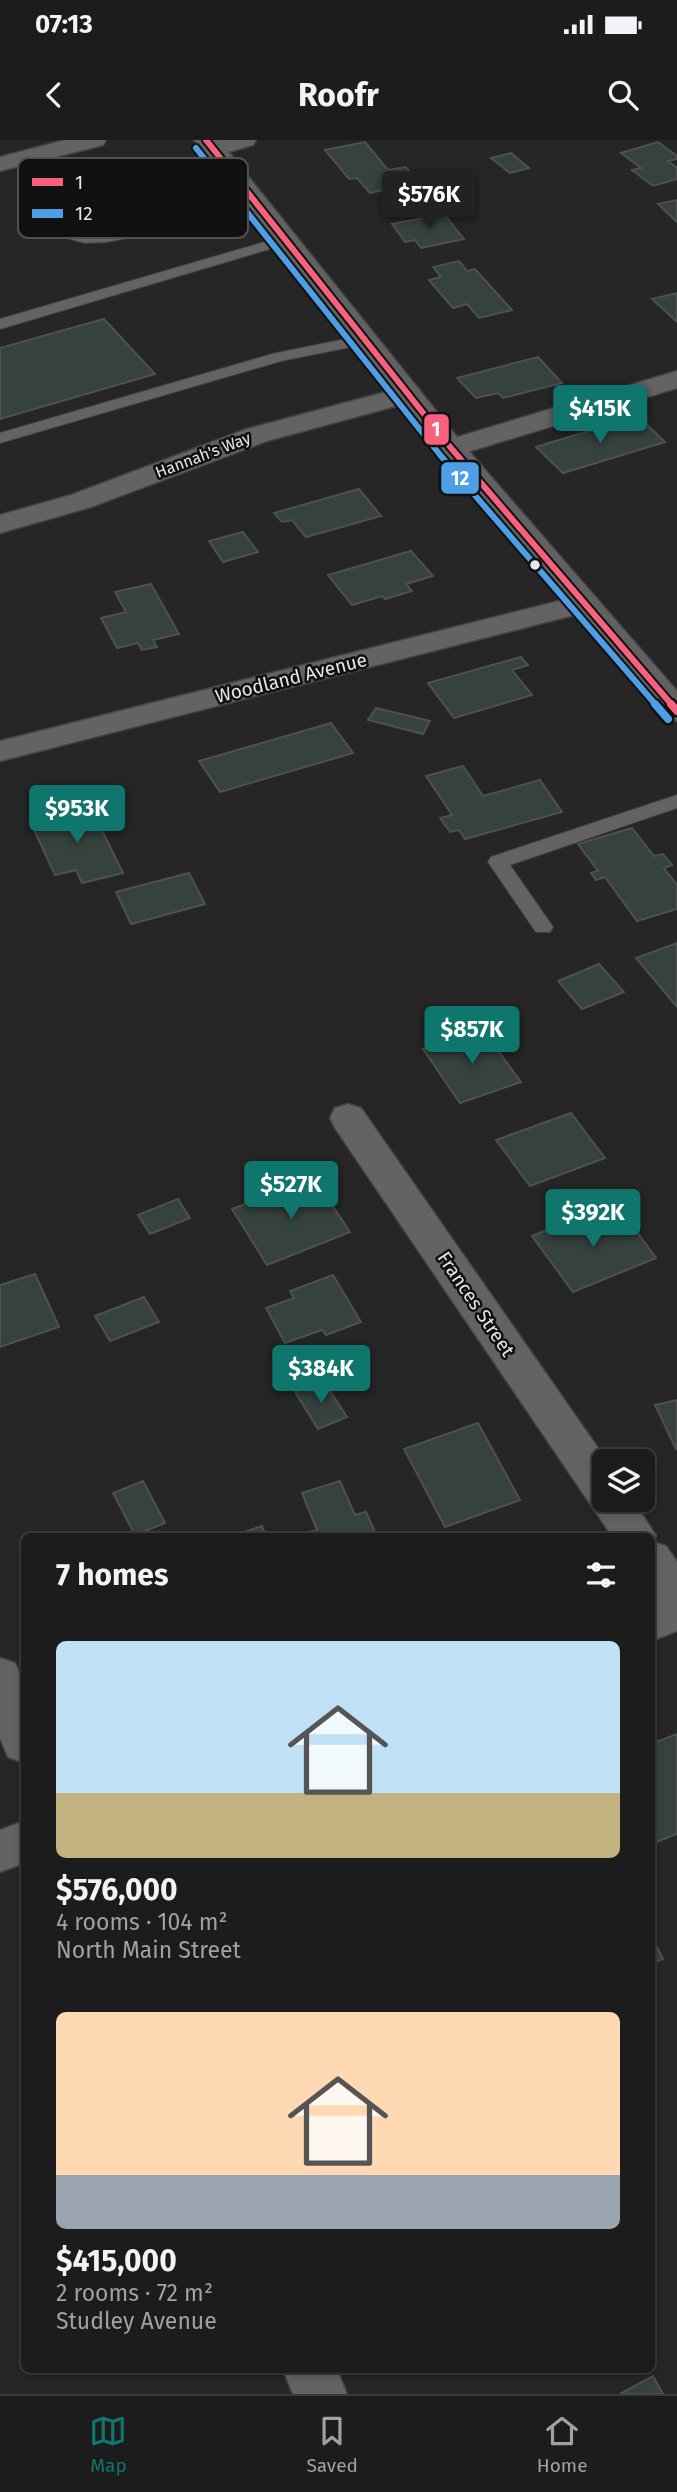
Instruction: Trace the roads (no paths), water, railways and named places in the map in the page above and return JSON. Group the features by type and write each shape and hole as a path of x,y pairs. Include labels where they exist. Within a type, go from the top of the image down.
{"main road":[{"path":"209,144 220,158"},
{"path":"248,193 451,448 583,604 675,706"}],"street":[{"path":"24,158 94,140"},
{"path":"209,144 244,140"},
{"path":"0,164 18,159"},
{"path":"451,448 677,379"},
{"name":"Hannah's Way","path":"0,524 81,501 257,435 408,394"},
{"name":"Woodland Avenue","path":"0,751 583,604"},
{"name":"Frances Street","path":"348,1118 592,1473"},
{"path":"618,1512 633,1533"},
{"path":"655,1565 677,1597"},
{"path":"655,1620 677,1612"},
{"path":"0,1677 21,1735"},
{"path":"0,1851 21,1843"},
{"path":"310,2373 321,2394"}],"lane":[{"path":"248,210 260,208"},
{"path":"82,238 107,238"},
{"path":"0,324 285,240"},
{"path":"0,438 278,357 365,340"},
{"path":"543,927 498,862 677,802"}]}
